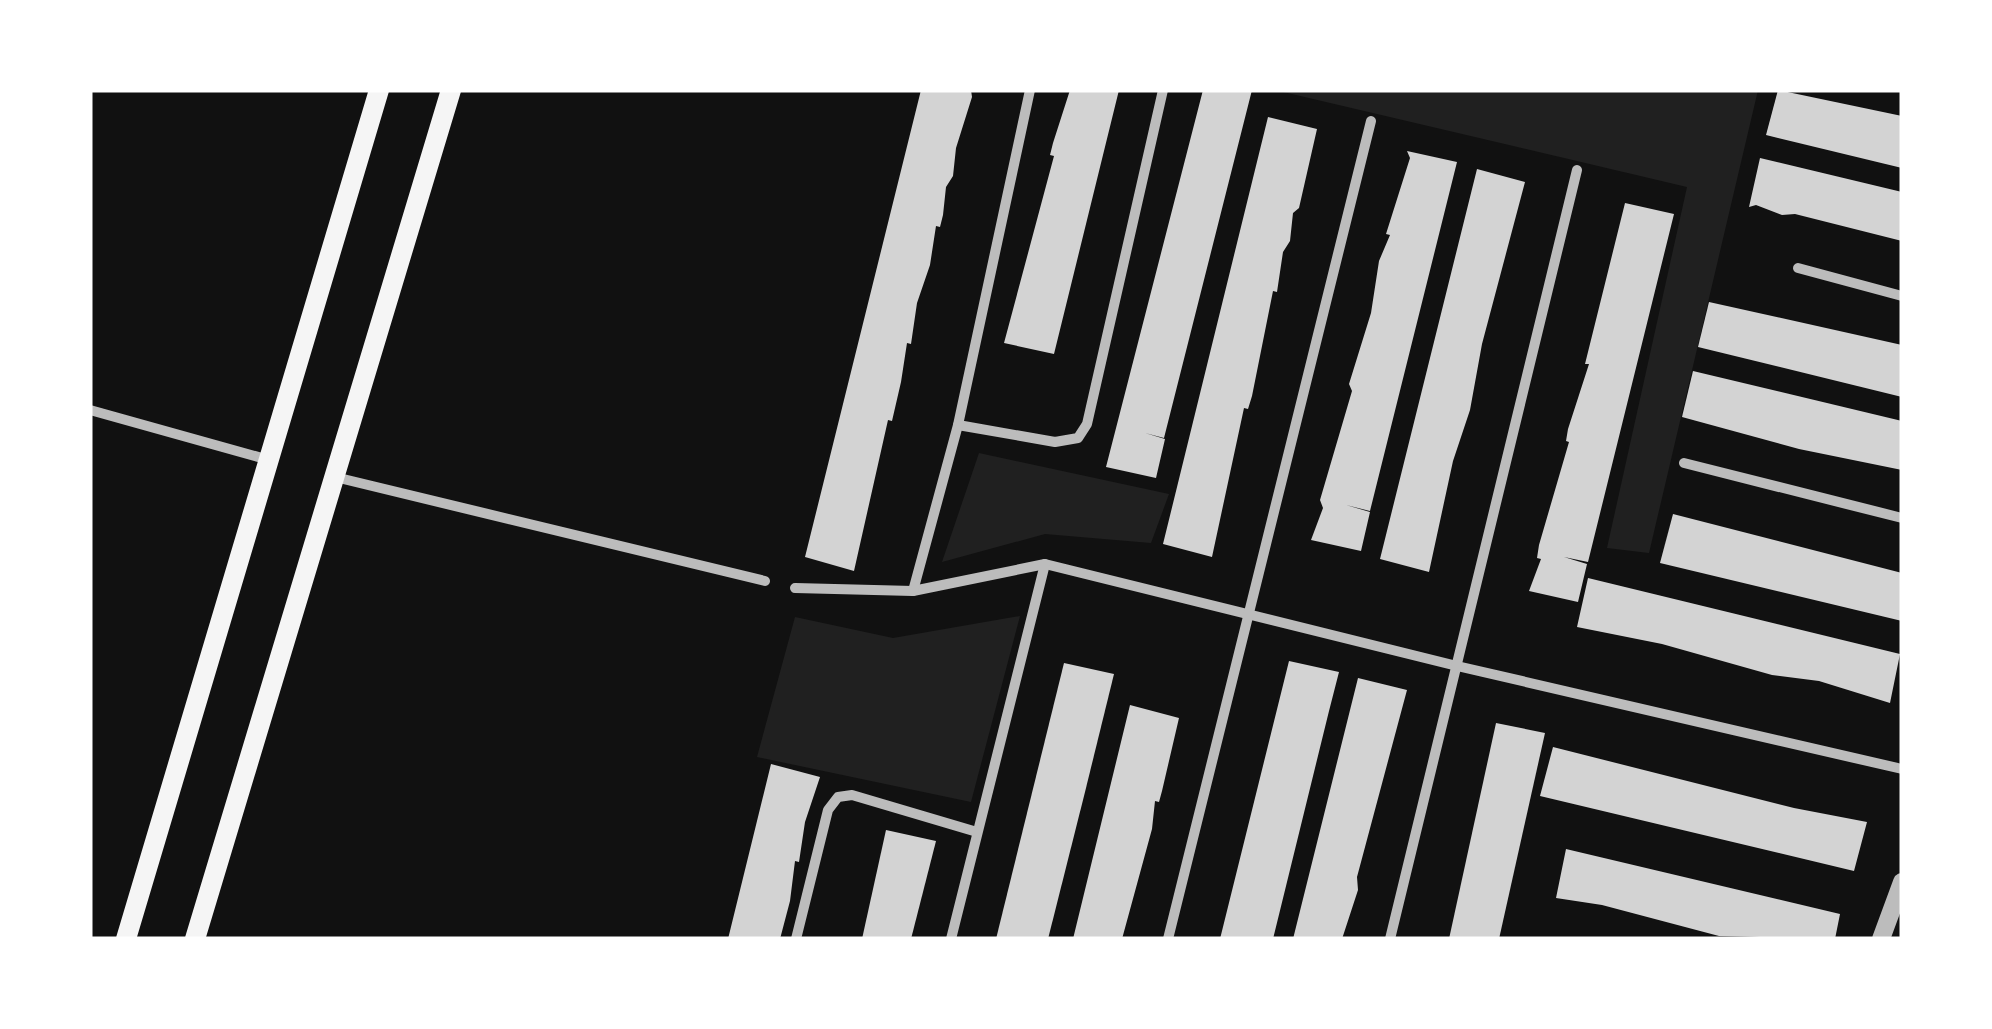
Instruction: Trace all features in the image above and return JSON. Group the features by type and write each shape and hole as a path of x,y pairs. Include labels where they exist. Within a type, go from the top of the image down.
{"main road":[{"path":"126,939 379,90"},
{"path":"195,939 451,90"}],"street":[{"path":"912,591 958,425 1030,90"},
{"path":"958,425 1055,442 1078,438 1087,424 1163,90"},
{"path":"1168,939 1371,121"},
{"path":"1390,939 1576,170"},
{"path":"1798,268 1902,296"},
{"path":"90,410 269,460"},
{"path":"1684,463 1902,518"},
{"path":"334,477 765,580"},
{"path":"951,939 1046,564"},
{"path":"794,588 912,591 1046,564 1457,666 1902,769"},
{"path":"796,939 828,810 838,797 852,796 977,832"},
{"path":"1882,939 1902,882"}],"shaded area":[{"path":"1275,90 1758,90 1649,553 1607,548 1687,187"},
{"path":"979,453 1169,494 1151,543 1045,534 942,562"},
{"path":"1020,616 971,802 757,757 795,617 893,638"}],"building":[{"path":"921,90 971,90 972,97 956,148 953,176 946,187 940,227 936,226 930,265 917,303 911,344 907,343 892,421 888,420 854,571 805,557"},
{"path":"1070,90 1119,90 1054,354 1004,343 1054,156 1050,155 1053,143"},
{"path":"1203,90 1252,90 1164,438 1145,433 1165,439 1156,478 1106,467"},
{"path":"1778,90 1902,116 1902,168 1766,135"},
{"path":"1268,117 1317,129 1299,208 1293,213 1290,241 1283,252 1277,292 1273,291 1252,396 1248,409 1244,408 1212,557 1163,544"},
{"path":"1407,151 1457,162 1370,511 1346,505 1370,512 1361,551 1311,540 1323,508 1320,500 1352,391 1349,384 1371,313 1379,261 1390,235 1386,234 1410,158"},
{"path":"1760,158 1902,192 1902,241 1795,214 1782,215 1756,205 1749,207"},
{"path":"1477,169 1525,182 1482,344 1470,410 1453,461 1429,572 1380,559"},
{"path":"1625,203 1674,214 1588,562 1564,557 1587,564 1578,602 1529,591 1541,559 1537,558 1539,545 1589,364 1585,364"},
{"path":"1709,302 1902,345 1902,397 1698,347"},
{"path":"1693,371 1902,421 1902,470 1799,449 1682,417"},
{"path":"1673,514 1902,573 1902,621 1660,563"},
{"path":"1588,578 1900,654 1890,703 1819,681 1772,675 1662,644 1577,627"},
{"path":"1289,661 1339,672 1273,939 1220,939"},
{"path":"1064,663 1114,674 1085,792 1048,939 996,939"},
{"path":"1358,678 1407,690 1357,877 1358,890 1342,939 1293,939"},
{"path":"1130,705 1179,718 1162,791 1159,802 1155,801 1152,829 1122,939 1073,939"},
{"path":"1496,723 1545,733 1499,939 1449,939"},
{"path":"1553,747 1794,808 1867,822 1854,871 1540,796"},
{"path":"771,764 820,777 805,822 799,862 795,861 790,901 780,939 728,939"},
{"path":"886,830 936,841 911,939 862,939"},
{"path":"1566,849 1840,914 1835,939 1719,936 1602,905 1556,898"}]}
